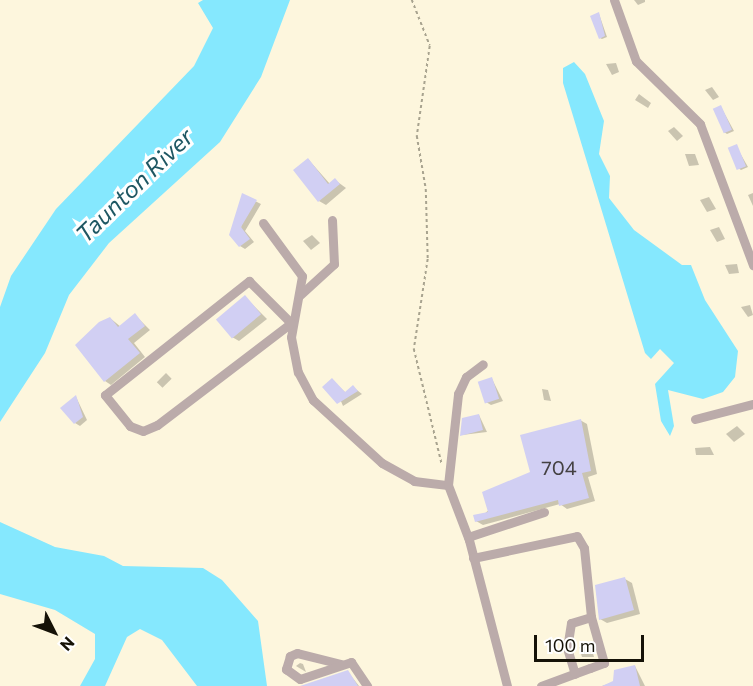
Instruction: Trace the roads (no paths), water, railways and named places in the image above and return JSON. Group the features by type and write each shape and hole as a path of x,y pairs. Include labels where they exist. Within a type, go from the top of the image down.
{"street":[{"path":"614,0 636,61 700,124 753,264"},
{"path":"300,295 334,264 332,220"},
{"path":"263,223 295,261 302,276 300,295 291,323 298,372 327,417 393,469 414,481 448,485"},
{"path":"249,281 291,323 157,426 143,430 130,426 105,395 249,281"},
{"path":"483,364 466,377 458,394 448,485 468,537 507,686"},
{"path":"695,419 753,404"},
{"path":"468,537 544,512"},
{"path":"473,558 577,536 583,541 591,617 603,663 541,686"},
{"path":"575,674 567,648 572,623 591,617"},
{"path":"341,664 300,679 285,669 285,662 297,653 357,666 367,686"}],"water":[{"name":"Taunton River","path":"203,0 290,0 261,77 220,142 109,243 69,295 45,353 0,422 0,307 11,276 56,209 194,66 213,28 198,3"},
{"path":"574,62 585,74 604,121 599,154 610,176 609,198 634,230 682,265 691,265 705,300 738,351 735,377 723,392 703,399 668,390 674,426 670,436 661,421 655,384 674,363 660,349 651,359 645,353 563,83 563,68"},
{"path":"0,522 55,547 104,556 123,566 203,568 222,580 258,621 267,686 197,686 162,640 140,629 127,637 105,686 80,686 95,659 95,634 55,610 0,594"}]}
